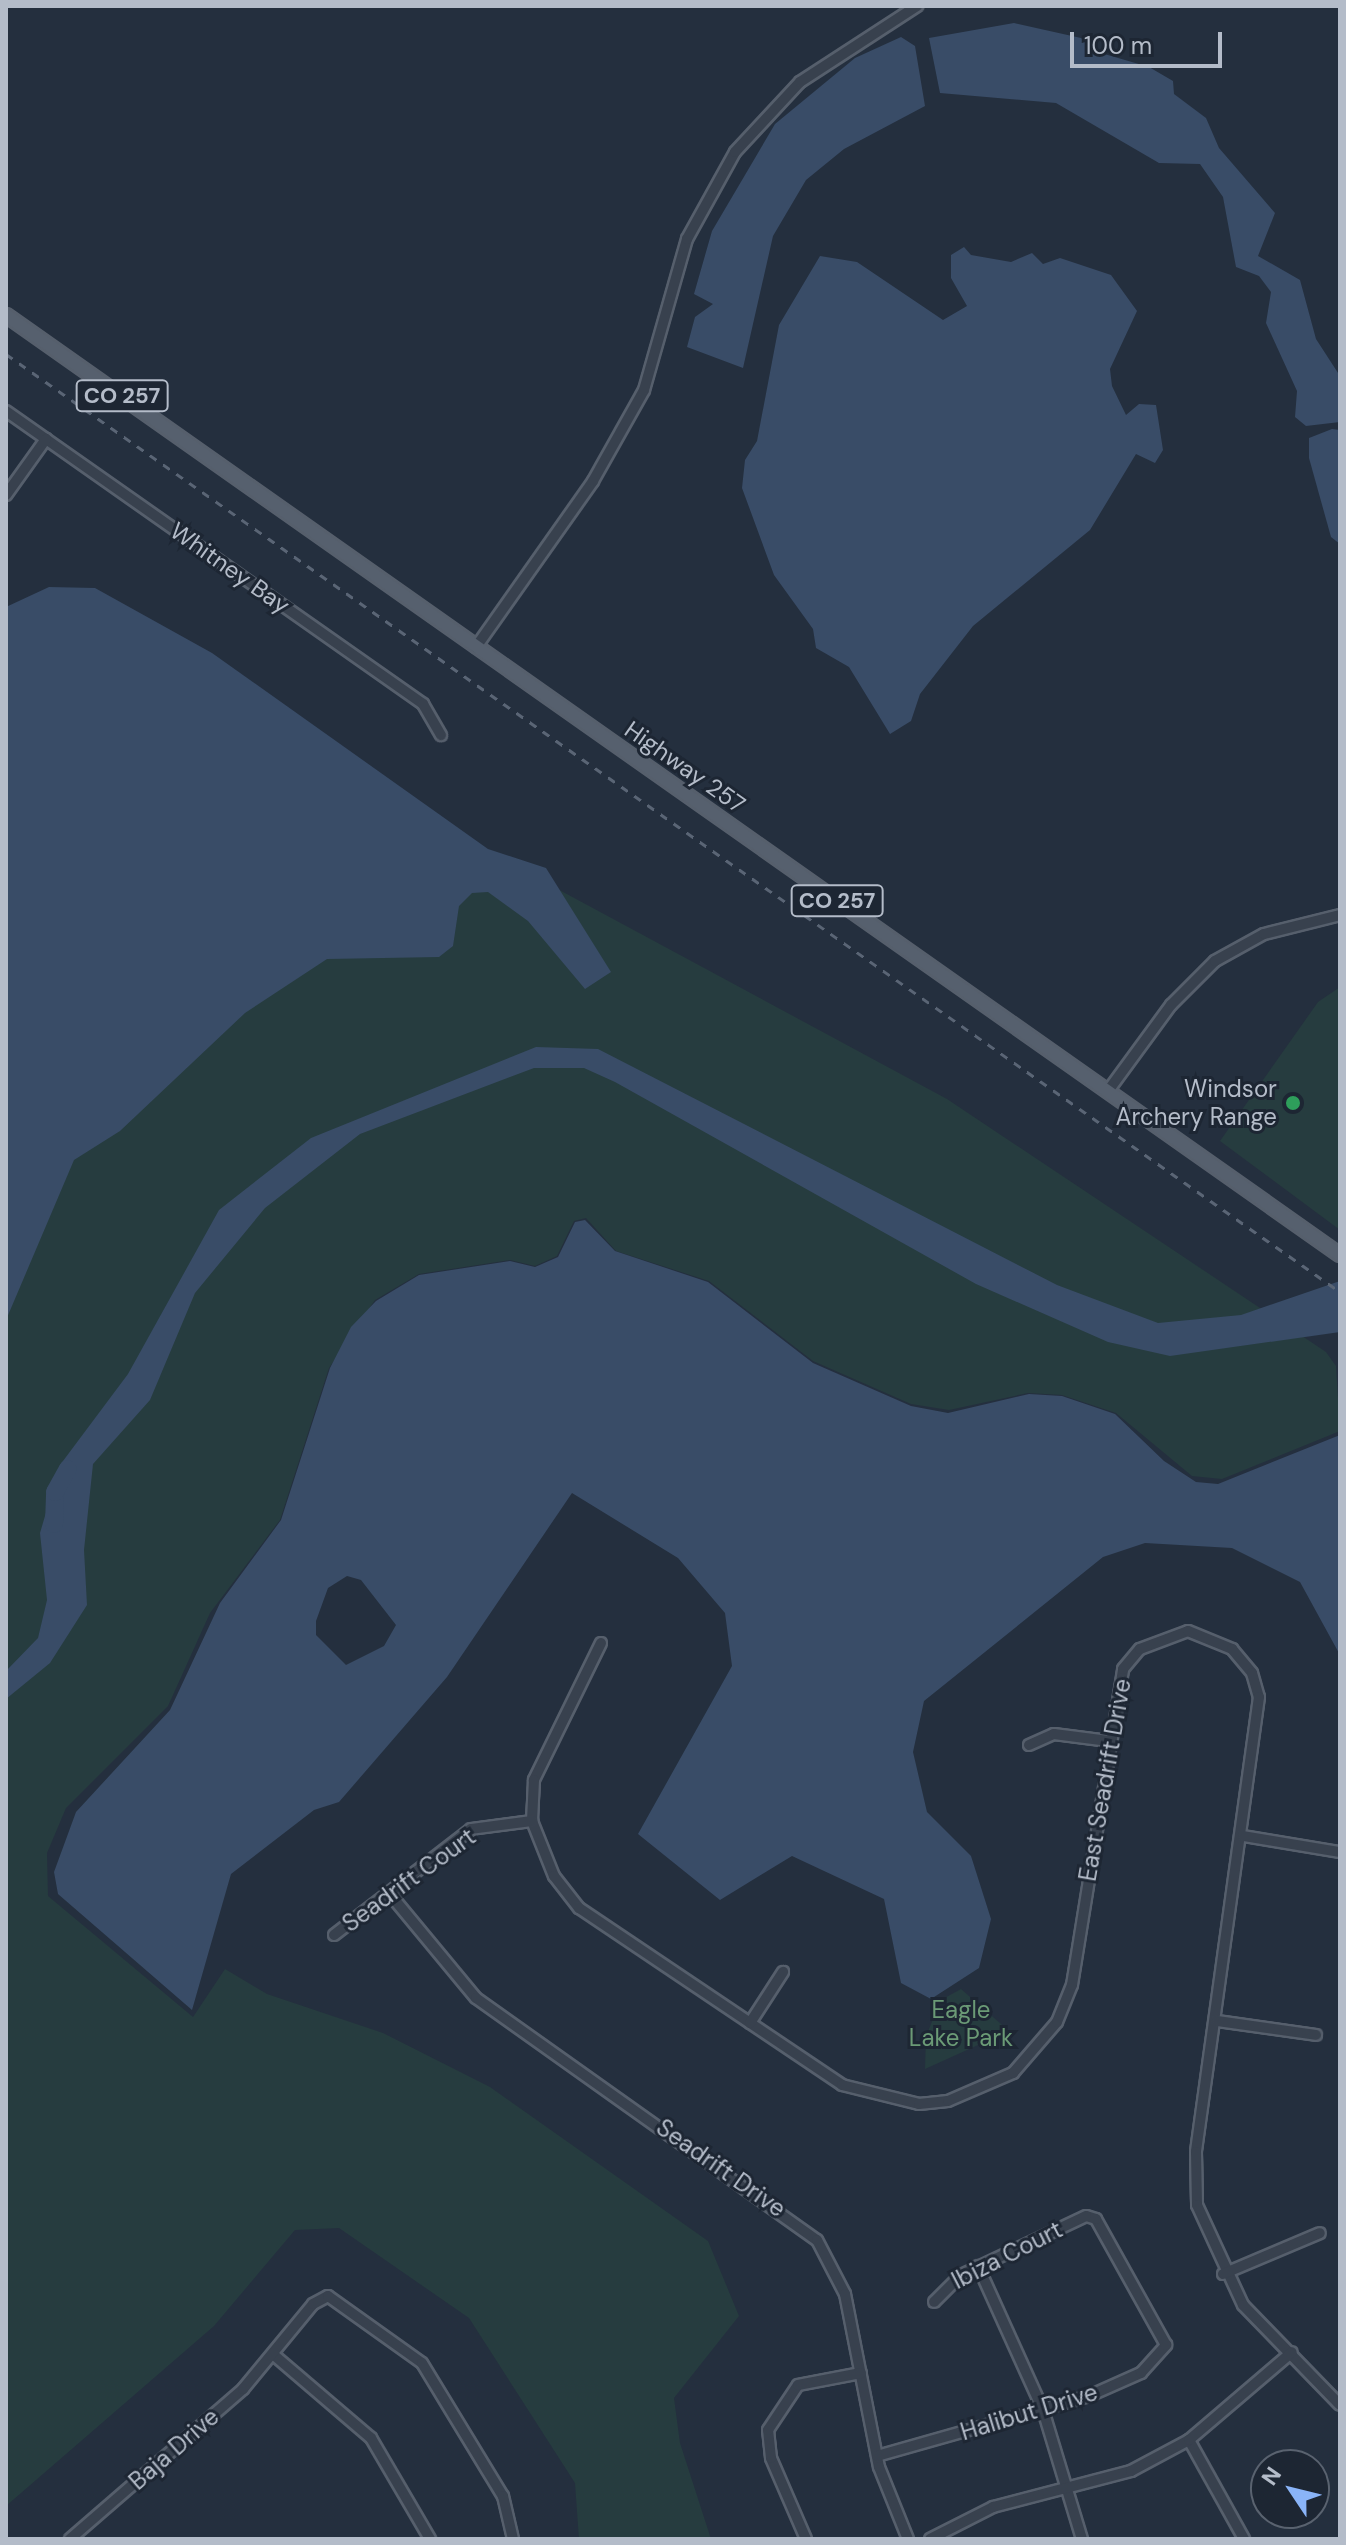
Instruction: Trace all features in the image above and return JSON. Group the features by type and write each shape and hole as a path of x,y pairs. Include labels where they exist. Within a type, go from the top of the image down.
{"main road":[{"name":"Highway 257","path":"6,315 1340,1255"}],"street":[{"path":"476,647 593,481 644,390 687,239 735,152 800,82 917,6"},
{"name":"Whitney Bay","path":"6,411 423,704 441,735"},
{"path":"6,495 46,439"},
{"path":"1108,1091 1171,1005 1215,961 1264,934 1340,915"},
{"name":"East Seadrift Drive","path":"532,1821 554,1876 579,1908 842,2085 884,2101 948,2101 1013,2073 1057,2022 1072,1985 1123,1669 1140,1649 1188,1631 1232,1649 1252,1673 1259,1697 1243,1836 1196,2165 1197,2205 1223,2274 1340,2405"},
{"path":"532,1821 547,1741 601,1643"},
{"path":"1029,1745 1054,1734 1109,1741"},
{"name":"Seadrift Court","path":"334,1935 471,1829 532,1821"},
{"path":"1243,1836 1340,1852"},
{"name":"Seadrift Drive","path":"389,1893 476,1998 817,2240 845,2294 877,2456 908,2539"},
{"path":"750,2023 783,1972"},
{"path":"1217,2021 1316,2035"},
{"name":"Ibiza Court","path":"934,2302 978,2266 1086,2216 1096,2219 1166,2345"},
{"path":"1223,2274 1320,2233"},
{"path":"978,2266 1043,2410 1082,2539"},
{"name":"Baja Drive","path":"70,2539 275,2356 313,2304 328,2296 415,2356 503,2496 513,2539"},
{"name":"Halibut Drive","path":"877,2456 1043,2410 1141,2373 1166,2345"},
{"path":"930,2539 993,2507 1068,2490 1131,2471 1189,2440 1292,2352"},
{"path":"275,2356 371,2438 430,2539"},
{"path":"806,2539 771,2458 768,2430 798,2385 861,2373"},
{"path":"1189,2440 1244,2539"}],"green space":[{"path":"513,865 947,1099 1326,1352 1336,1366 1340,1431 1222,1479 1192,1476 1116,1413 1062,1395 1028,1393 949,1410 911,1404 813,1361 709,1281 616,1251 586,1218 574,1221 557,1256 535,1266 510,1260 419,1274 375,1300 329,1368 280,1520 210,1613 168,1706 66,1808 47,1853 48,1896 193,2017 225,1969 267,1994 383,2033 490,2087 708,2241 739,2316 674,2398 680,2443 711,2539 579,2539 575,2483 469,2318 339,2228 295,2230 214,2326 6,2506 6,1252 57,1149 337,922"},
{"name":"Windsor Archery Range","path":"1340,987 1340,1230 1220,1141 1318,1002"},
{"name":"Eagle Lake Park","path":"961,1989 1009,2031 925,2069 926,2036 941,2000"}],"water":[{"path":"1014,23 1081,38 1101,53 1149,67 1173,81 1174,94 1206,118 1219,148 1275,213 1258,256 1300,280 1316,339 1340,376 1340,422 1306,426 1295,417 1297,391 1266,323 1271,292 1259,276 1236,267 1223,197 1200,164 1159,163 1056,103 940,93 929,38"},
{"path":"901,37 915,46 925,106 844,149 806,180 773,236 743,368 687,347 695,317 713,304 694,294 712,231 775,124 855,58"},
{"path":"964,247 971,255 1011,262 1032,253 1043,264 1060,258 1111,275 1137,311 1110,369 1112,386 1126,415 1139,404 1156,405 1163,450 1155,463 1136,454 1090,530 973,626 920,694 911,721 890,734 849,667 816,648 813,629 774,575 742,488 745,460 757,441 779,325 820,256 857,262 943,320 967,306 951,278 951,255"},
{"path":"1332,429 1340,430 1340,544 1331,537 1309,458 1309,438"},
{"path":"49,587 95,588 212,653 488,849 546,868 611,972 585,989 528,921 488,892 472,893 459,906 453,946 439,957 327,959 245,1013 120,1131 74,1160 6,1320 6,607"},
{"path":"536,1047 598,1049 1057,1285 1158,1323 1241,1315 1340,1281 1340,1332 1170,1356 1108,1342 976,1284 615,1082 584,1068 534,1068 360,1134 265,1208 195,1293 150,1400 93,1464 84,1550 87,1605 50,1663 6,1699 6,1671 38,1638 47,1600 40,1533 60,1465 128,1374 219,1210 311,1138"},
{"path":"585,1220 615,1251 708,1282 813,1363 911,1406 948,1413 1029,1394 1062,1396 1115,1414 1164,1461 1196,1482 1218,1484 1340,1435 1340,1655 1300,1582 1232,1548 1145,1543 1103,1557 924,1701 913,1752 927,1812 971,1856 991,1919 979,1968 931,1999 901,1983 884,1899 792,1856 720,1900 638,1834 732,1666 725,1613 678,1558 572,1493 447,1677 339,1802 314,1810 231,1874 192,2010 58,1894 54,1872 76,1812 170,1710 220,1603 281,1520 330,1368 351,1327 376,1301 419,1275 510,1261 535,1267 558,1257 575,1222","holes":["347,1576 361,1580 396,1625 384,1646 346,1665 316,1635 316,1621 328,1588"]}],"waterway":[{"path":"54,1524 55,1492 68,1469"}],"railway":[{"path":"6,354 1340,1292"}],"place":[{"name":"Windsor Archery Range","path":"1293,1103"}]}
